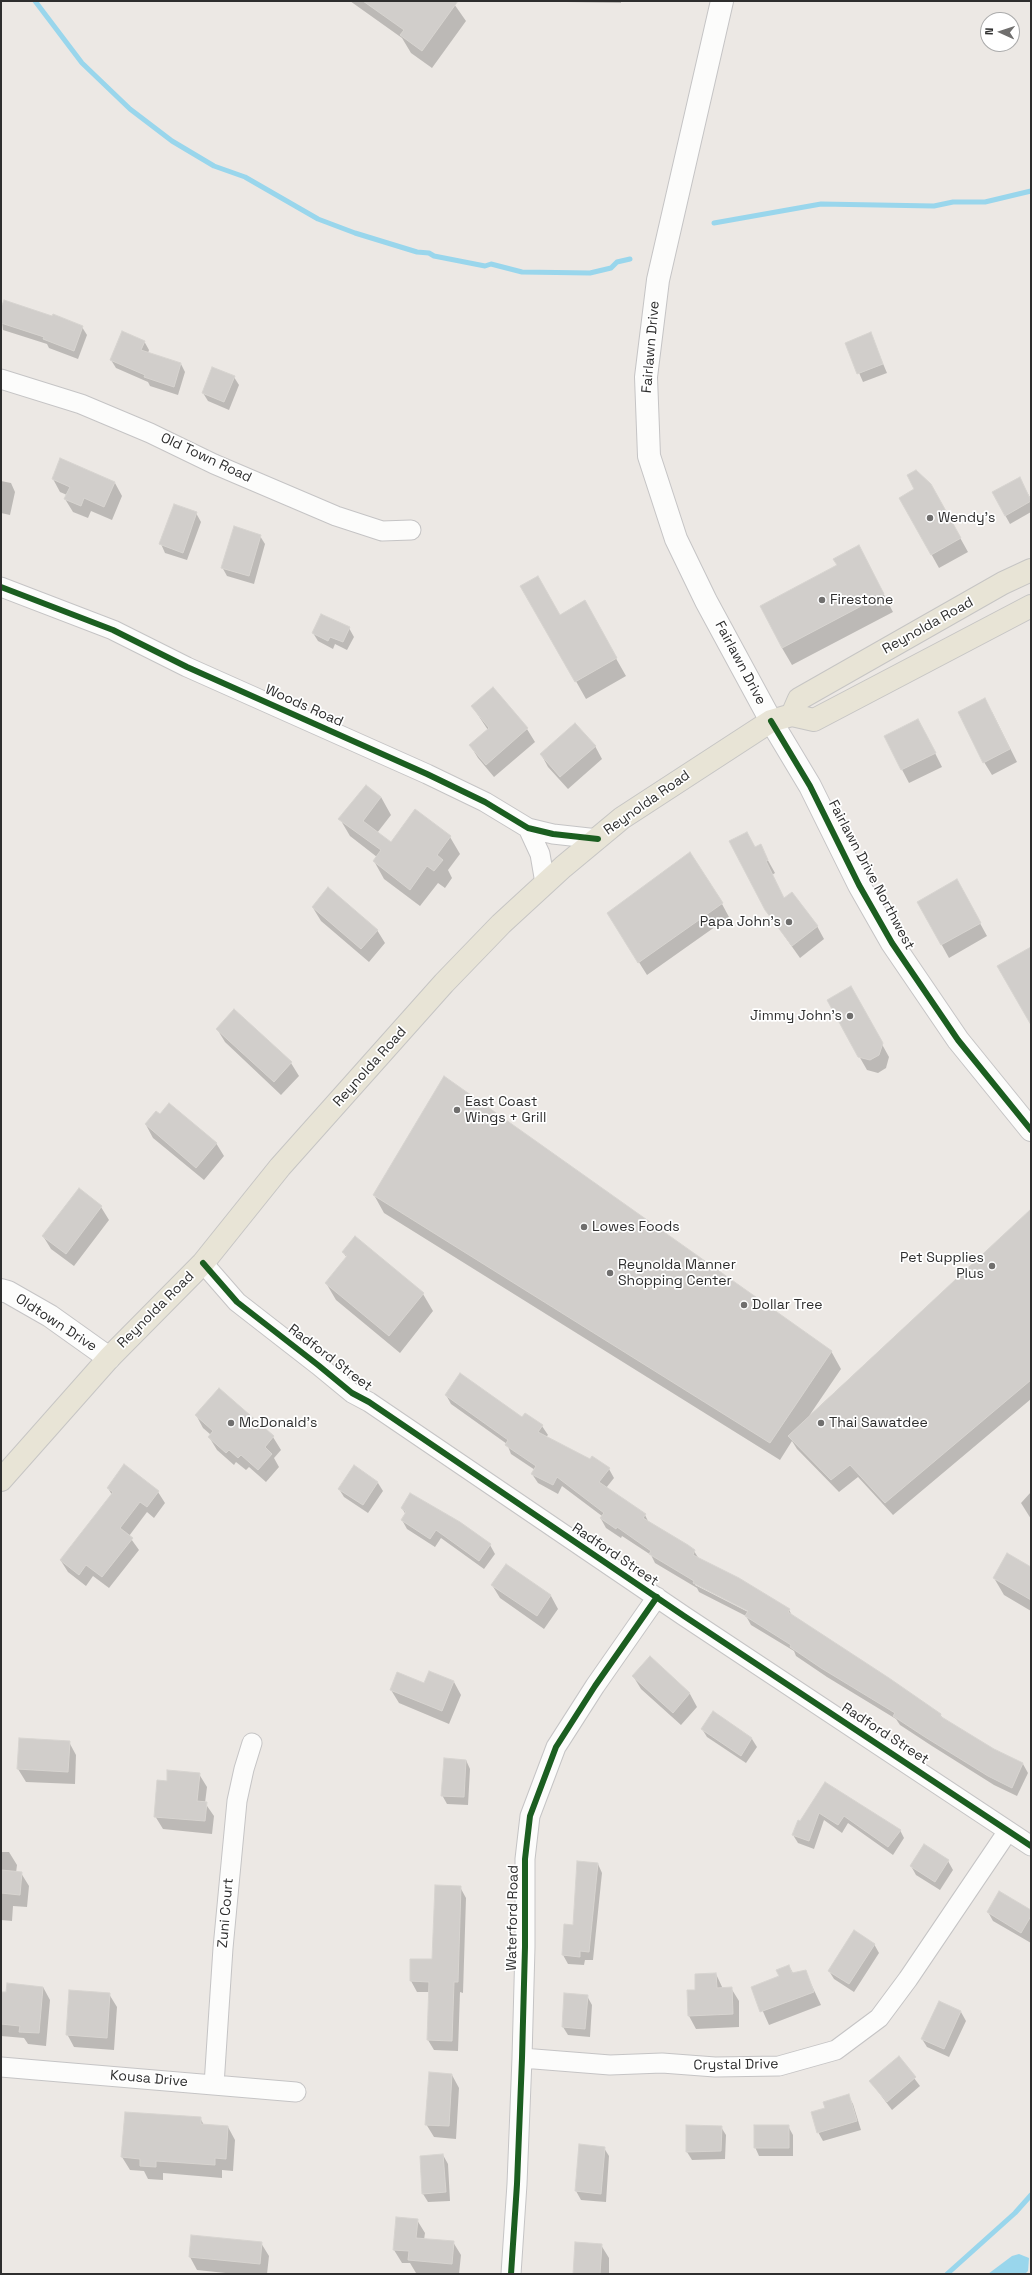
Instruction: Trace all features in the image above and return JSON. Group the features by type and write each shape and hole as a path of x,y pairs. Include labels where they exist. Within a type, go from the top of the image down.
{"main road":[{"name":"Fairlawn Drive","path":"722,1 658,280 646,377 649,456 676,539 706,601 771,721"},
{"name":"Reynolda Road","path":"792,715 799,699 1003,583 1031,570"},
{"name":"Reynolda Road","path":"1,1480 109,1358 204,1263 280,1167 444,983 501,924 598,838 628,814 771,721 792,715 814,720 1031,606"},
{"name":"Fairlawn Drive Northwest","path":"771,721 807,779 859,885 892,943 958,1040 1031,1130"},
{"name":"Oldtown Drive","path":"1,1290 8,1292 50,1316 109,1358"}],"street":[{"name":"Old Town Road","path":"1,379 81,404 123,421 336,516 382,530 411,530"},
{"name":"Woods Road","path":"1,587 113,630 187,667 427,774 485,802 528,828 598,838"},
{"path":"528,828 540,854 546,883"},
{"name":"Radford Street","path":"204,1263 237,1302 352,1393 375,1406 657,1598 1031,1846"},
{"name":"Waterford Road","path":"511,2274 517,2184 522,2058 526,1859 530,1816 556,1747 595,1686 657,1598"},
{"name":"Zuni Court","path":"214,2085 223,1948 237,1802 244,1769 252,1743"},
{"name":"Crystal Drive","path":"522,2058 610,2065 662,2063 716,2067 779,2066 836,2050 879,2018 908,1980 1008,1831"},
{"name":"Kousa Drive","path":"1,2067 296,2092"}],"water":[{"path":"1019,2254 1029,2258 1028,2271 1025,2274 988,2274 1012,2256"}],"building":[{"path":"363,1 458,1 422,51 400,35 404,30"},
{"path":"4,300 52,316 53,314 83,326 74,351 43,339 44,337 1,323 1,308"},
{"path":"122,331 145,341 141,350 181,363 174,387 144,377 145,375 110,360"},
{"path":"871,332 883,364 857,374 845,343"},
{"path":"212,367 235,376 224,402 202,393"},
{"path":"60,458 115,482 104,507 84,498 81,506 64,499 70,487 52,479"},
{"name":"Wendy's","path":"916,470 931,484 961,538 931,555 899,498 914,489 907,475"},
{"path":"1020,477 1031,501 1005,516 992,492"},
{"path":"174,504 197,512 183,553 159,544"},
{"path":"234,526 261,535 249,576 221,568"},
{"name":"Firestone","path":"859,545 884,594 782,648 760,606 837,565 833,559"},
{"path":"538,576 560,615 585,600 617,658 575,682 520,586"},
{"path":"321,614 350,627 343,642 330,637 328,641 312,633"},
{"path":"493,687 528,728 486,765 469,745 489,728 471,706"},
{"path":"985,698 1010,749 983,763 958,712"},
{"path":"918,719 936,753 901,770 884,736"},
{"path":"575,723 596,746 560,777 540,754"},
{"path":"366,785 381,797 363,821 391,842 415,809 451,836 437,855 443,860 434,871 427,866 410,890 373,861 381,850 338,819"},
{"path":"747,832 755,847 761,844 768,860 766,861 784,898 792,892 818,926 792,946 765,910 729,841"},
{"path":"690,852 723,903 638,963 607,913"},
{"path":"957,879 981,923 941,945 917,902"},
{"path":"328,887 378,930 361,949 312,907"},
{"path":"1031,947 1031,1025 997,966"},
{"path":"851,986 883,1043 879,1055 870,1060 858,1057 827,1000"},
{"path":"234,1009 292,1062 274,1082 216,1029"},
{"name":"Reynolda Manner Shopping Center","path":"444,1076 832,1351 770,1443 373,1195"},
{"path":"169,1103 217,1143 196,1168 145,1124 156,1111 160,1114"},
{"path":"79,1188 102,1206 66,1254 42,1236"},
{"path":"1031,1209 1031,1380 885,1503 850,1465 831,1480 788,1436"},
{"path":"355,1236 424,1293 389,1336 325,1283 347,1256 342,1252"},
{"path":"460,1373 522,1417 525,1413 543,1425 538,1432 590,1459 592,1456 610,1468 599,1482 646,1514 643,1518 695,1550 693,1555 739,1578 790,1609 788,1612 889,1678 941,1714 940,1716 994,1749 1023,1763 1012,1788 988,1776 925,1737 893,1716 895,1713 821,1668 790,1647 791,1645 745,1616 748,1611 693,1583 694,1581 649,1554 651,1551 617,1527 616,1529 600,1518 604,1513 557,1477 553,1485 531,1474 536,1466 505,1445 508,1440 445,1395"},
{"name":"McDonald's","path":"219,1388 274,1436 265,1447 272,1454 258,1470 241,1455 238,1458 229,1450 226,1453 208,1437 213,1431 195,1415"},
{"path":"124,1464 159,1491 147,1507 140,1502 120,1528 133,1538 102,1577 86,1565 79,1575 60,1560 113,1492 107,1488"},
{"path":"354,1465 378,1482 363,1505 338,1489"},
{"path":"410,1493 460,1522 491,1544 479,1561 436,1530 430,1539 401,1520 406,1512 401,1508"},
{"path":"1007,1553 1031,1567 1031,1600 993,1578"},
{"path":"506,1564 551,1595 537,1616 491,1585"},
{"path":"650,1656 690,1693 673,1713 632,1676"},
{"path":"429,1671 454,1681 442,1711 390,1690 397,1672 424,1683"},
{"path":"713,1711 752,1738 741,1756 701,1729"},
{"path":"19,1738 70,1741 68,1772 17,1769"},
{"path":"444,1758 466,1760 464,1797 441,1796"},
{"path":"167,1770 200,1773 197,1801 207,1802 205,1821 154,1817 157,1780 167,1781"},
{"path":"825,1782 901,1830 888,1847 844,1816 838,1825 819,1813 809,1841 792,1835 798,1820 800,1821"},
{"path":"924,1844 949,1860 935,1882 910,1866"},
{"path":"577,1861 598,1863 589,1952 580,1951 580,1957 562,1955 564,1924 573,1925"},
{"path":"1,1870 22,1872 20,1895 1,1893"},
{"path":"435,1885 461,1886 458,1982 454,1982 452,2041 427,2040 429,1982 410,1981 410,1959 432,1959"},
{"path":"999,1891 1031,1910 1031,1916 1021,1933 987,1912"},
{"path":"854,1930 875,1944 849,1984 828,1971"},
{"path":"789,1965 792,1973 806,1970 814,1992 760,2012 751,1987 779,1976 776,1970"},
{"path":"716,1973 717,1988 732,1987 733,2014 688,2016 687,1990 695,1990 695,1974"},
{"path":"7,1983 43,1987 39,2033 19,2032 20,2026 1,2024 1,1992 6,1992"},
{"path":"69,1990 110,1993 107,2038 66,2035"},
{"path":"564,1993 588,1995 585,2029 562,2027"},
{"path":"939,2001 961,2011 944,2049 921,2039"},
{"path":"899,2056 916,2077 887,2102 869,2081"},
{"path":"429,2072 452,2074 449,2126 425,2125"},
{"path":"849,2094 857,2121 817,2133 811,2112 825,2108 823,2102"},
{"path":"125,2112 201,2117 201,2124 228,2126 226,2159 215,2158 215,2165 156,2161 156,2167 140,2166 140,2159 121,2157"},
{"path":"686,2125 722,2126 721,2151 686,2152"},
{"path":"754,2125 789,2125 789,2148 754,2148"},
{"path":"579,2144 605,2147 601,2194 575,2191"},
{"path":"443,2154 446,2192 422,2194 420,2156"},
{"path":"396,2217 418,2219 416,2238 454,2241 452,2264 408,2260 409,2251 393,2250"},
{"path":"191,2235 262,2242 260,2264 189,2257"},
{"path":"575,2242 602,2244 600,2274 573,2274"}],"waterway":[{"path":"35,1 82,63 130,109 172,141 214,166 245,177 318,219 355,233 417,252 429,253 434,256 485,266 491,264 522,272 590,273 611,268 617,262 630,259"},
{"path":"714,223 821,204 934,206 953,202 985,202 1031,191"},
{"path":"947,2274 1015,2213 1031,2195"}],"cycle path":[{"path":"1,587 113,630 187,667 427,774 485,802 528,828 553,834 598,839"},
{"path":"771,721 810,786 859,885 892,943 958,1040 1031,1130"},
{"path":"203,1263 237,1302 352,1393 369,1402 684,1616 1031,1846"},
{"path":"511,2274 517,2184 522,2058 525,1947 525,1859 530,1816 556,1747 595,1686 657,1597"}],"place":[{"name":"Wendy's","path":"930,518"},
{"name":"Firestone","path":"822,600"},
{"name":"Papa John's","path":"789,922"},
{"name":"Jimmy John's","path":"850,1016"},
{"name":"East Coast Wings + Grill","path":"457,1110"},
{"name":"Lowes Foods","path":"584,1227"},
{"name":"Pet Supplies Plus","path":"992,1266"},
{"name":"Reynolda Manner Shopping Center","path":"610,1273"},
{"name":"Dollar Tree","path":"744,1305"},
{"name":"McDonald's","path":"231,1423"},
{"name":"Thai Sawatdee","path":"821,1423"}]}
